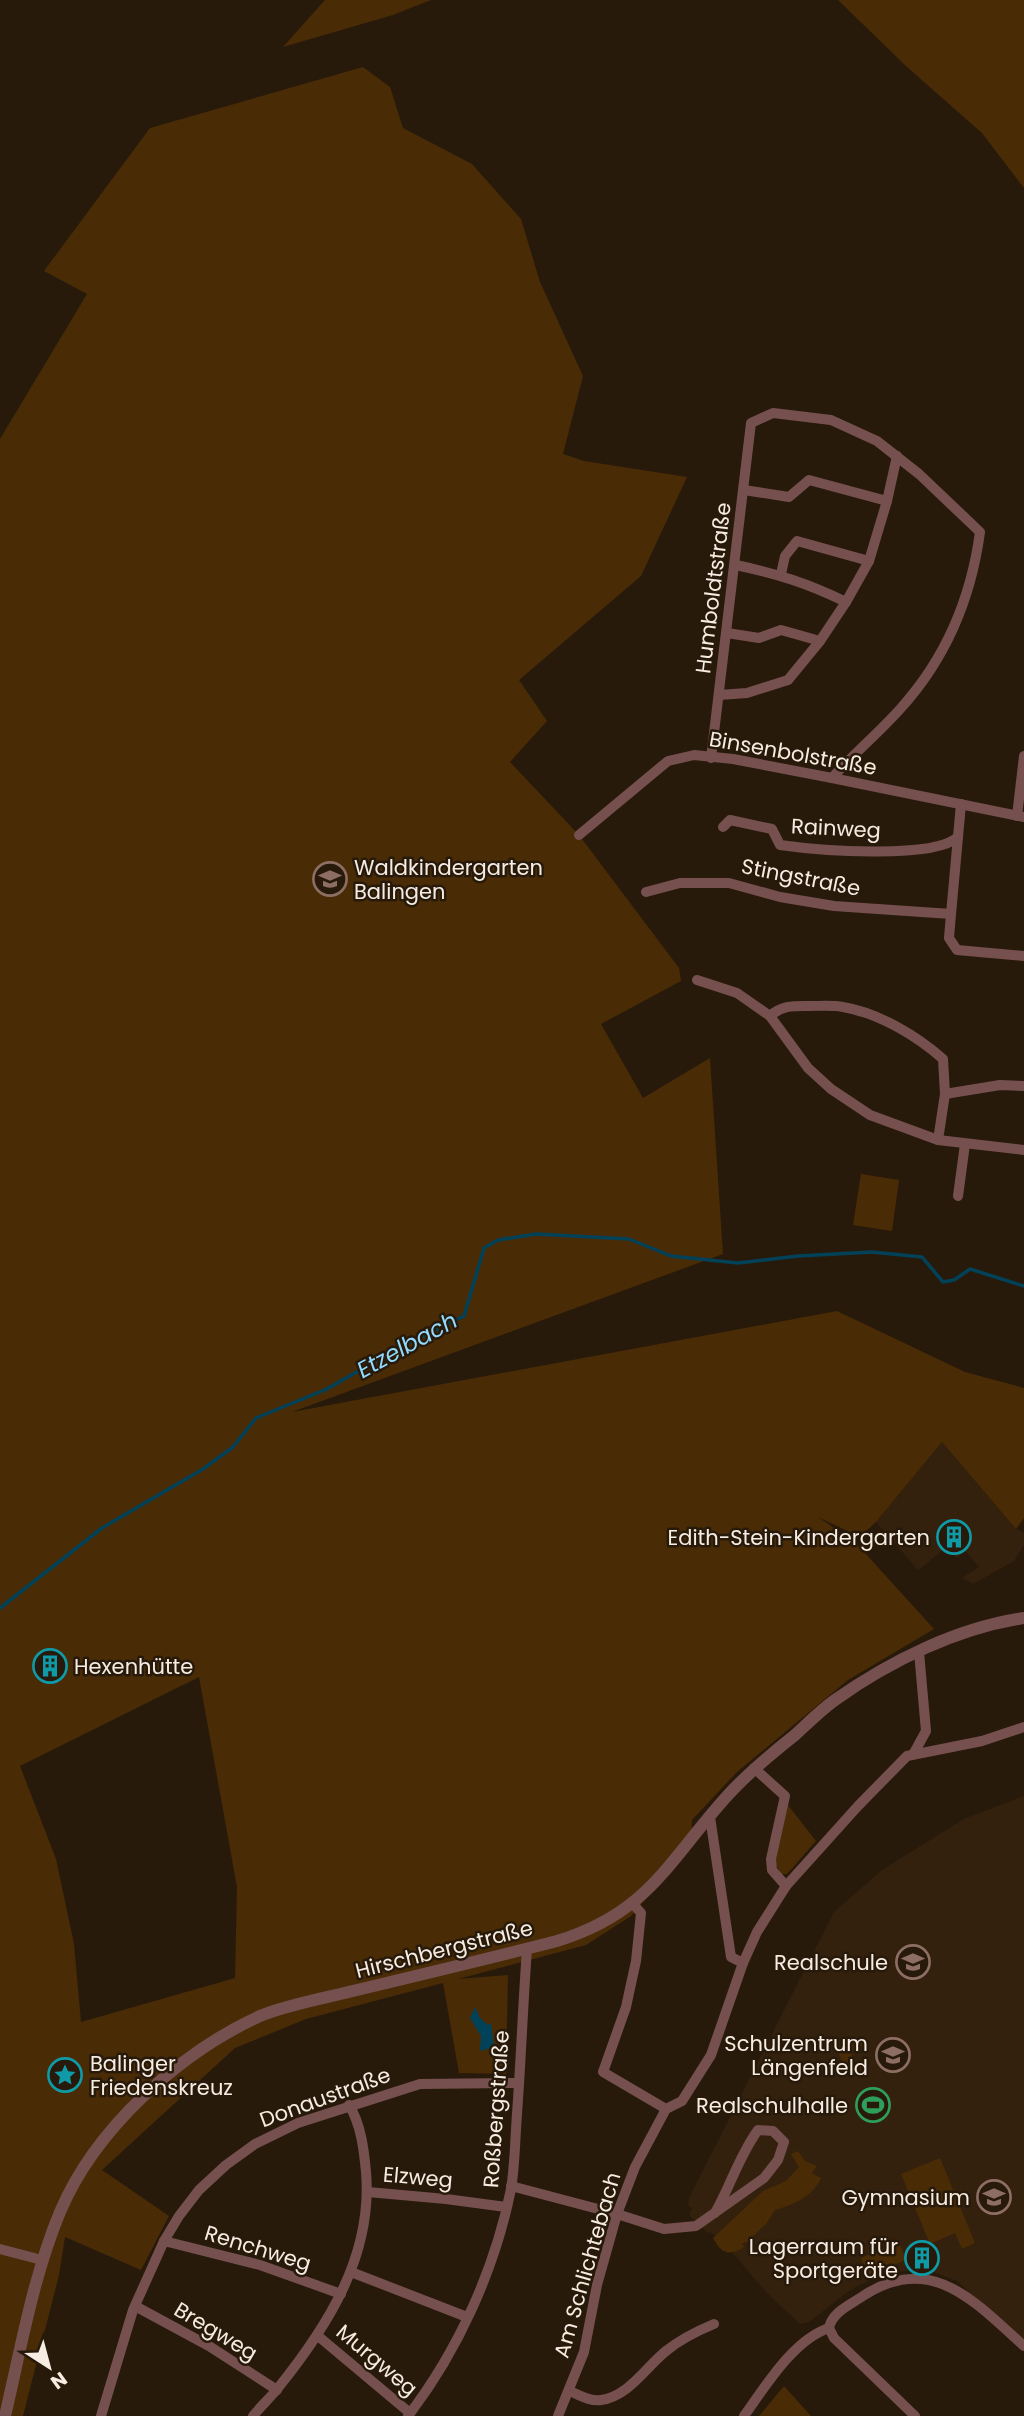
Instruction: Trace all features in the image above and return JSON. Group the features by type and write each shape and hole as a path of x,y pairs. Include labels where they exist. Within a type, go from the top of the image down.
{"street":[{"name":"Humboldtstraße","path":"711,758 751,423 773,413 831,420 877,441 897,456"},
{"path":"719,695 747,693 788,680 820,641 869,561 897,456 962,513 980,533 977,558 971,585 956,625 928,673 902,707 832,778"},
{"path":"744,490 789,497 809,480 887,501"},
{"path":"781,574 785,556 797,541 869,561"},
{"path":"736,565 781,574 812,585 846,602"},
{"path":"727,633 759,638 780,631 820,641"},
{"name":"Binsenbolstraße","path":"579,835 668,761 694,755 733,759 1021,816"},
{"path":"1021,816 1024,756"},
{"path":"961,804 949,938 957,950 1024,956"},
{"name":"Rainweg","path":"723,827 730,820 772,829 780,845 823,851 933,848 952,843 958,837"},
{"name":"Stingstraße","path":"646,892 680,883 729,883 780,897 834,906 951,914"},
{"path":"697,980 737,993 770,1016 808,1068 831,1089 870,1115 938,1140 1024,1150"},
{"path":"770,1016 779,1009 792,1006 843,1007 876,1018 924,1042 943,1059 945,1094 938,1140"},
{"path":"945,1094 1000,1085 1024,1086"},
{"path":"958,1196 965,1144"},
{"name":"Hirschbergstraße","path":"5,2416 42,2260 61,2210 90,2159 110,2133 164,2078 214,2040 263,2015 527,1949 580,1934 610,1920 634,1904 661,1877 754,1768 833,1702 877,1672 919,1652 968,1632 1024,1618"},
{"path":"914,1753 926,1731 919,1652"},
{"name":"Am Schlichtebach","path":"558,2416 584,2352 597,2285 617,2214 635,2167 666,2109 682,2101 711,2055 743,1963 757,1932 786,1886 907,1756 982,1741 1024,1727"},
{"path":"754,1768 785,1796 771,1860 772,1870 786,1886"},
{"path":"710,1817 731,1957 743,1963"},
{"path":"634,1904 640,1913 636,1961 626,2007 603,2072 666,2109"},
{"name":"Roßbergstraße","path":"409,2415 448,2358 486,2273 506,2207 511,2186 527,1949"},
{"name":"Donaustraße","path":"101,2416 135,2306 164,2241 199,2190 226,2165 255,2144 299,2123 420,2084 519,2082"},
{"path":"257,2414 318,2336 351,2272 363,2234 368,2192 365,2155 356,2115 349,2105"},
{"path":"511,2186 664,2229 696,2227 764,2178 778,2160 784,2142 773,2131 758,2130 745,2148 715,2213"},
{"name":"Elzweg","path":"368,2192 506,2207"},
{"name":"Renchweg","path":"164,2241 260,2265 341,2294"},
{"path":"0,2249 42,2260"},
{"path":"351,2272 467,2317"},
{"path":"744,2416 776,2372 811,2336 829,2328 833,2317 871,2291 890,2282 920,2278 940,2282 970,2297 1024,2346"},
{"name":"Bregweg","path":"135,2306 209,2346 276,2390"},
{"path":"570,2391 584,2398 601,2400 627,2388 666,2351 695,2332 714,2324"},
{"path":"829,2328 834,2338 915,2416"},
{"name":"Murgweg","path":"318,2336 409,2415"}],"shaded area":[{"path":"325,0 431,0 393,15 283,47"},
{"path":"838,0 1024,0 1024,188 982,133 907,67"},
{"path":"363,67 390,87 403,128 472,164 521,219 540,282 583,376 563,454 584,461 687,477 641,576 519,680 547,721 510,762 579,835 679,968 681,981 601,1024 643,1098 710,1058 723,1254 292,1412 837,1311 965,1372 1024,1388 1024,1518 1016,1529 942,1442 876,1522 860,1537 818,1517 855,1542 934,1629 848,1680 737,1772 692,1820 691,1847 631,1916 586,1945 458,1979 508,1975 506,2074 459,2073 443,1983 306,2019 235,2048 102,2170 169,2216 141,2270 65,2237 59,2275 23,2416 0,2416 0,439 87,294 44,271 150,128","holes":["199,1677 237,1887 235,1978 81,2022 74,1944 56,1859 20,1766"]},
{"path":"861,1174 899,1180 892,1231 853,1225"},
{"path":"942,1442 1016,1529 1024,1533 1024,1545 1014,1561 973,1584 962,1578 979,1567 965,1551 957,1558 947,1547 918,1570 876,1522"},
{"name":"Schulzentrum Längenfeld","path":"1024,1796 1024,2343 957,2281 933,2272 911,2270 880,2275 850,2290 809,2322 800,2324 765,2291 722,2240 707,2232 693,2219 689,2214 692,2208 688,2206 689,2198 834,1912 882,1870 964,1819"},
{"path":"787,1804 816,1841 787,1874 781,1874 774,1860"},
{"path":"860,2039 863,2046 850,2051 856,2065 832,2075 830,2070 843,2064 837,2049"},
{"path":"798,2151 805,2161 817,2166 812,2173 821,2178 817,2185 802,2199 775,2210 766,2224 752,2237 752,2241 742,2243 744,2247 730,2253 722,2250 713,2238 763,2191 786,2181 799,2167 791,2154"},
{"path":"940,2158 975,2243 962,2249 955,2233 930,2244 901,2174"},
{"path":"899,2242 906,2260 867,2276 861,2258"},
{"path":"784,2386 811,2416 759,2416"}],"water":[{"path":"475,2007 480,2018 488,2025 491,2023 494,2047 480,2051 481,2036 470,2018"}],"waterway":[{"name":"Etzelbach","path":"0,1608 102,1528 203,1469 233,1447 256,1418 327,1389 398,1348 464,1316 484,1248 498,1240 536,1234 629,1239 671,1256 738,1263 872,1252 922,1257 943,1282 954,1280 970,1269 1024,1286"}],"place":[{"name":"Waldkindergarten Balingen","path":"330,879"},
{"name":"Edith-Stein-Kindergarten","path":"954,1537"},
{"name":"Hexenhütte","path":"50,1666"},
{"name":"Realschule","path":"913,1962"},
{"name":"Schulzentrum Längenfeld","path":"893,2055"},
{"name":"Balinger Friedenskreuz","path":"65,2075"},
{"name":"Realschulhalle","path":"873,2105"},
{"name":"Gymnasium","path":"994,2197"},
{"name":"Lagerraum für Sportgeräte","path":"922,2258"}]}
